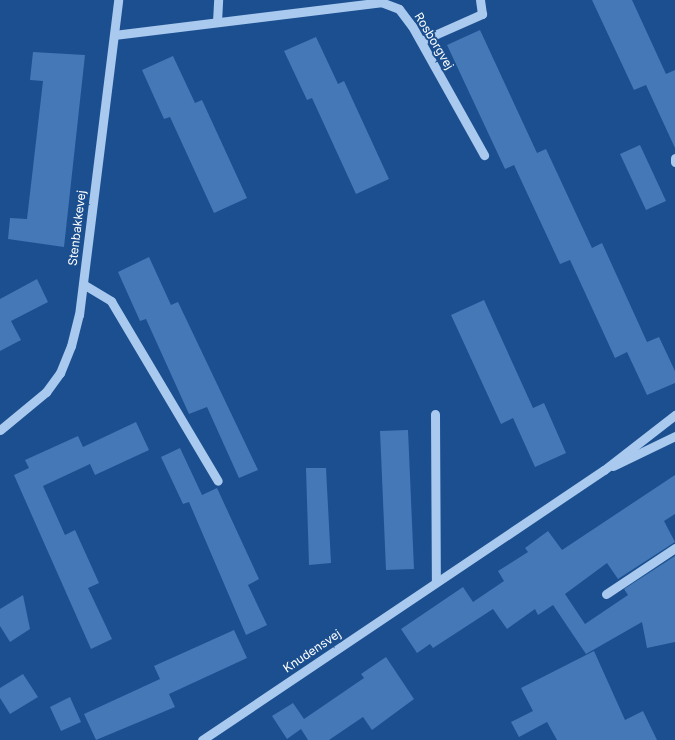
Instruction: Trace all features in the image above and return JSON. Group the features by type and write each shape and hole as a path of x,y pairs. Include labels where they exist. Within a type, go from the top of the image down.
{"street":[{"name":"Stenbakkevej","path":"0,430 46,392 60,373 79,315 118,0"},
{"path":"217,22 218,0"},
{"path":"421,41 482,14 480,0"},
{"name":"Rosborgvej","path":"114,35 381,2 399,9 421,41 484,155"},
{"path":"83,284 111,301 218,481"},
{"path":"435,414 436,582"},
{"name":"Knudensvej","path":"202,740 604,470 675,415"},
{"name":"Knudensvej","path":"604,470 675,436"},
{"path":"606,594 675,548"}],"building":[{"path":"592,0 632,0 666,74 675,70 675,148 646,85 634,90"},
{"path":"480,30 537,153 546,149 592,248 602,243 647,342 659,337 675,371 675,383 647,395 627,352 615,358 570,260 560,264 514,165 505,169 447,45"},
{"path":"316,37 338,84 344,81 389,179 356,194 312,98 307,100 284,51"},
{"path":"33,52 85,55 64,247 8,239 10,218 27,219 43,81 30,80"},
{"path":"173,56 195,103 202,100 247,198 214,213 170,117 164,119 142,70"},
{"path":"640,145 666,201 646,210 620,154"},
{"path":"149,257 171,305 178,302 258,470 239,478 207,407 189,414 146,319 140,321 118,272"},
{"path":"37,279 48,302 11,321 21,340 0,351 0,299"},
{"path":"484,300 533,408 544,403 566,453 535,467 513,418 501,424 451,315"},
{"path":"136,422 149,450 95,475 90,464 43,486 65,535 75,530 99,583 88,588 112,639 91,649 14,475 29,468 25,460 78,436 83,447"},
{"path":"408,430 414,569 386,570 380,431"},
{"path":"180,448 202,495 217,488 259,579 248,585 267,625 246,635 189,502 183,504 161,457"},
{"path":"306,468 326,468 331,563 309,565"},
{"path":"675,475 675,514 664,521 675,542 618,579 607,563 565,594 585,624 628,595 624,589 675,556 675,642 647,648 642,622 586,654 553,605 538,615 535,609 507,629 493,609 433,648 430,644 417,653 401,629 463,587 473,602 504,581 498,571 528,552 525,548 548,531 562,550"},
{"path":"23,595 30,629 10,642 0,626 0,609"},
{"path":"234,630 247,658 169,694 175,707 96,740 84,714 160,679 154,666"},
{"path":"594,651 625,720 643,711 657,740 557,740 547,722 519,737 511,722 533,711 521,688"},
{"path":"386,657 414,699 372,730 363,717 329,740 308,740 301,729 287,739 272,716 293,703 304,719 364,678 361,674"},
{"path":"23,674 38,697 10,714 0,698 0,688"},
{"path":"70,697 81,722 61,731 50,707"}]}
